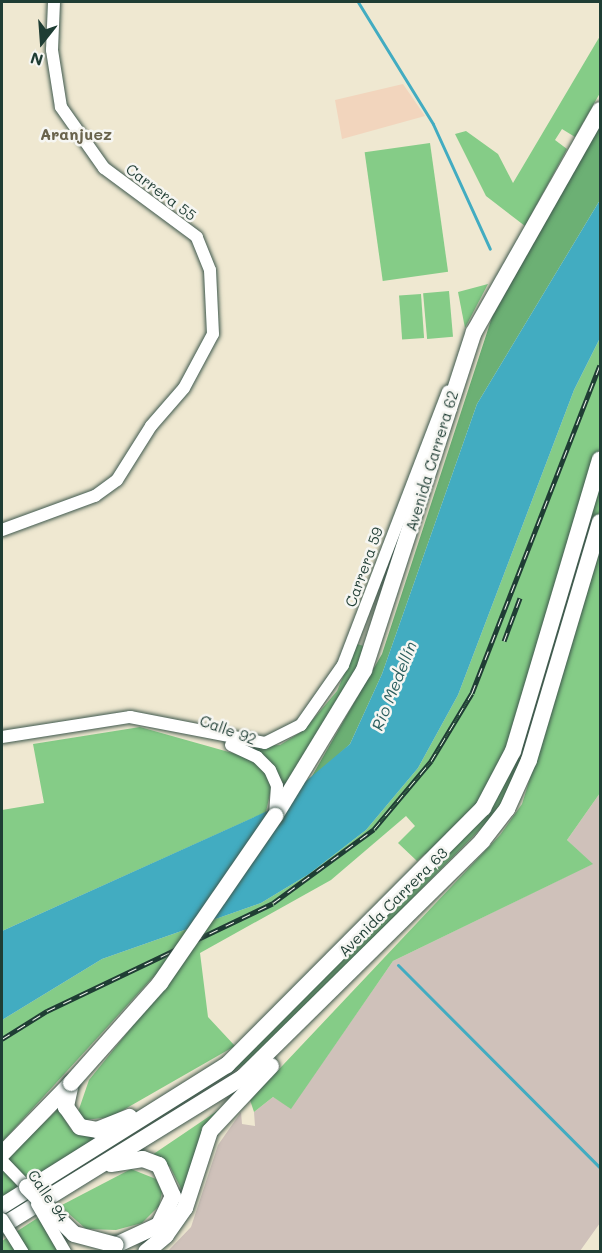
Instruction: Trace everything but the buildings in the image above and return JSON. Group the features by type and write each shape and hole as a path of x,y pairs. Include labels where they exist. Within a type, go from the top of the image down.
{"highway":[{"name":"Avenida Carrera 62","path":"275,816 351,697 392,589 467,349 600,110"},
{"name":"Avenida Carrera 63","path":"2,1206 204,1082 440,856 492,797 513,751 600,460"},
{"name":"Avenida Carrera 63","path":"2,1226 234,1084 315,1010 482,842 507,809 529,760 600,522"},
{"path":"2,1154 71,1083 160,983 275,816"},
{"path":"146,1251 181,1216 201,1150 220,1117 315,1010"},
{"path":"71,1083 66,1107 74,1124 90,1131 114,1124 204,1082"},
{"path":"27,1187 74,1234 116,1245 159,1226 171,1207 171,1184 159,1165 143,1159 93,1170"}],"main road":[{"name":"Carrera 55","path":"2,530 96,496 117,480 151,426 184,388 213,334 210,270 197,237 105,168 61,107 53,61 54,2"},
{"name":"Carrera 59","path":"235,743 265,742 291,733 333,683 423,446 467,349"},
{"name":"Calle 92","path":"2,737 124,717 159,722 235,743 257,757 270,770 278,796 275,816"},
{"name":"Calle 94","path":"2,1161 27,1187 65,1251"},
{"path":"2,1219 24,1251"}],"shaded area":[{"path":"403,84 425,116 342,139 335,100"},
{"path":"600,793 600,1223 580,1251 167,1252 191,1227 218,1145 241,1112 242,1124 255,1126 254,1112 273,1097 291,1108 393,961 592,864 567,840"}],"green space":[{"path":"600,36 600,93 575,137 562,129 555,140 567,149 525,226 486,196 455,134 466,131 498,154 513,183"},
{"path":"600,125 600,200 477,404 382,674 350,744 308,783 382,654 492,317"},
{"path":"430,143 448,272 383,281 365,152"},
{"path":"488,284 465,328 458,292"},
{"path":"449,291 453,337 427,339 423,293"},
{"path":"421,294 424,338 402,339 399,296"},
{"path":"600,338 600,447 571,529 511,743 478,806 429,857 425,854 417,861 398,843 415,826 406,816 331,880 200,953 208,1017 235,1046 111,1117 85,1120 78,1112 89,1080 186,960 155,975 2,1142 2,1020 102,959 261,903 309,874 366,830 418,768 458,695 574,390"},
{"path":"600,475 600,509 526,753 498,811 256,1057 2,1216 171,1109 379,923 481,820 519,750"},
{"path":"600,551 600,793 567,840 593,864 393,961 291,1109 273,1097 254,1112 250,1100 500,835 522,804"},
{"path":"357,644 367,647 363,657 285,786 270,761 247,747 280,745 304,730 337,691"},
{"path":"140,727 250,758 267,773 271,789 266,812 2,931 2,810 44,803 33,744"},
{"path":"223,1107 186,1198 170,1167 152,1155"},
{"path":"58,1109 72,1131 102,1137 2,1198 2,1164"},
{"path":"131,1169 156,1179 162,1192 159,1206 142,1223 116,1230 86,1229 60,1206"},
{"path":"39,1217 59,1252 2,1252 2,1241"}],"water":[{"name":"Río Medellín","path":"600,200 600,338 574,390 458,695 418,768 366,830 309,874 261,903 102,959 2,1020 2,931 274,808 350,744 382,674 477,404"}],"waterway":[{"path":"358,2 433,124 490,249"},
{"path":"398,965 600,1168"}],"railway":[{"path":"2,1039 47,1011 273,903 374,829 431,761 472,693 600,365"},
{"path":"504,641 520,598"}],"district":[{"name":"Aranjuez","path":"76,134"}]}
